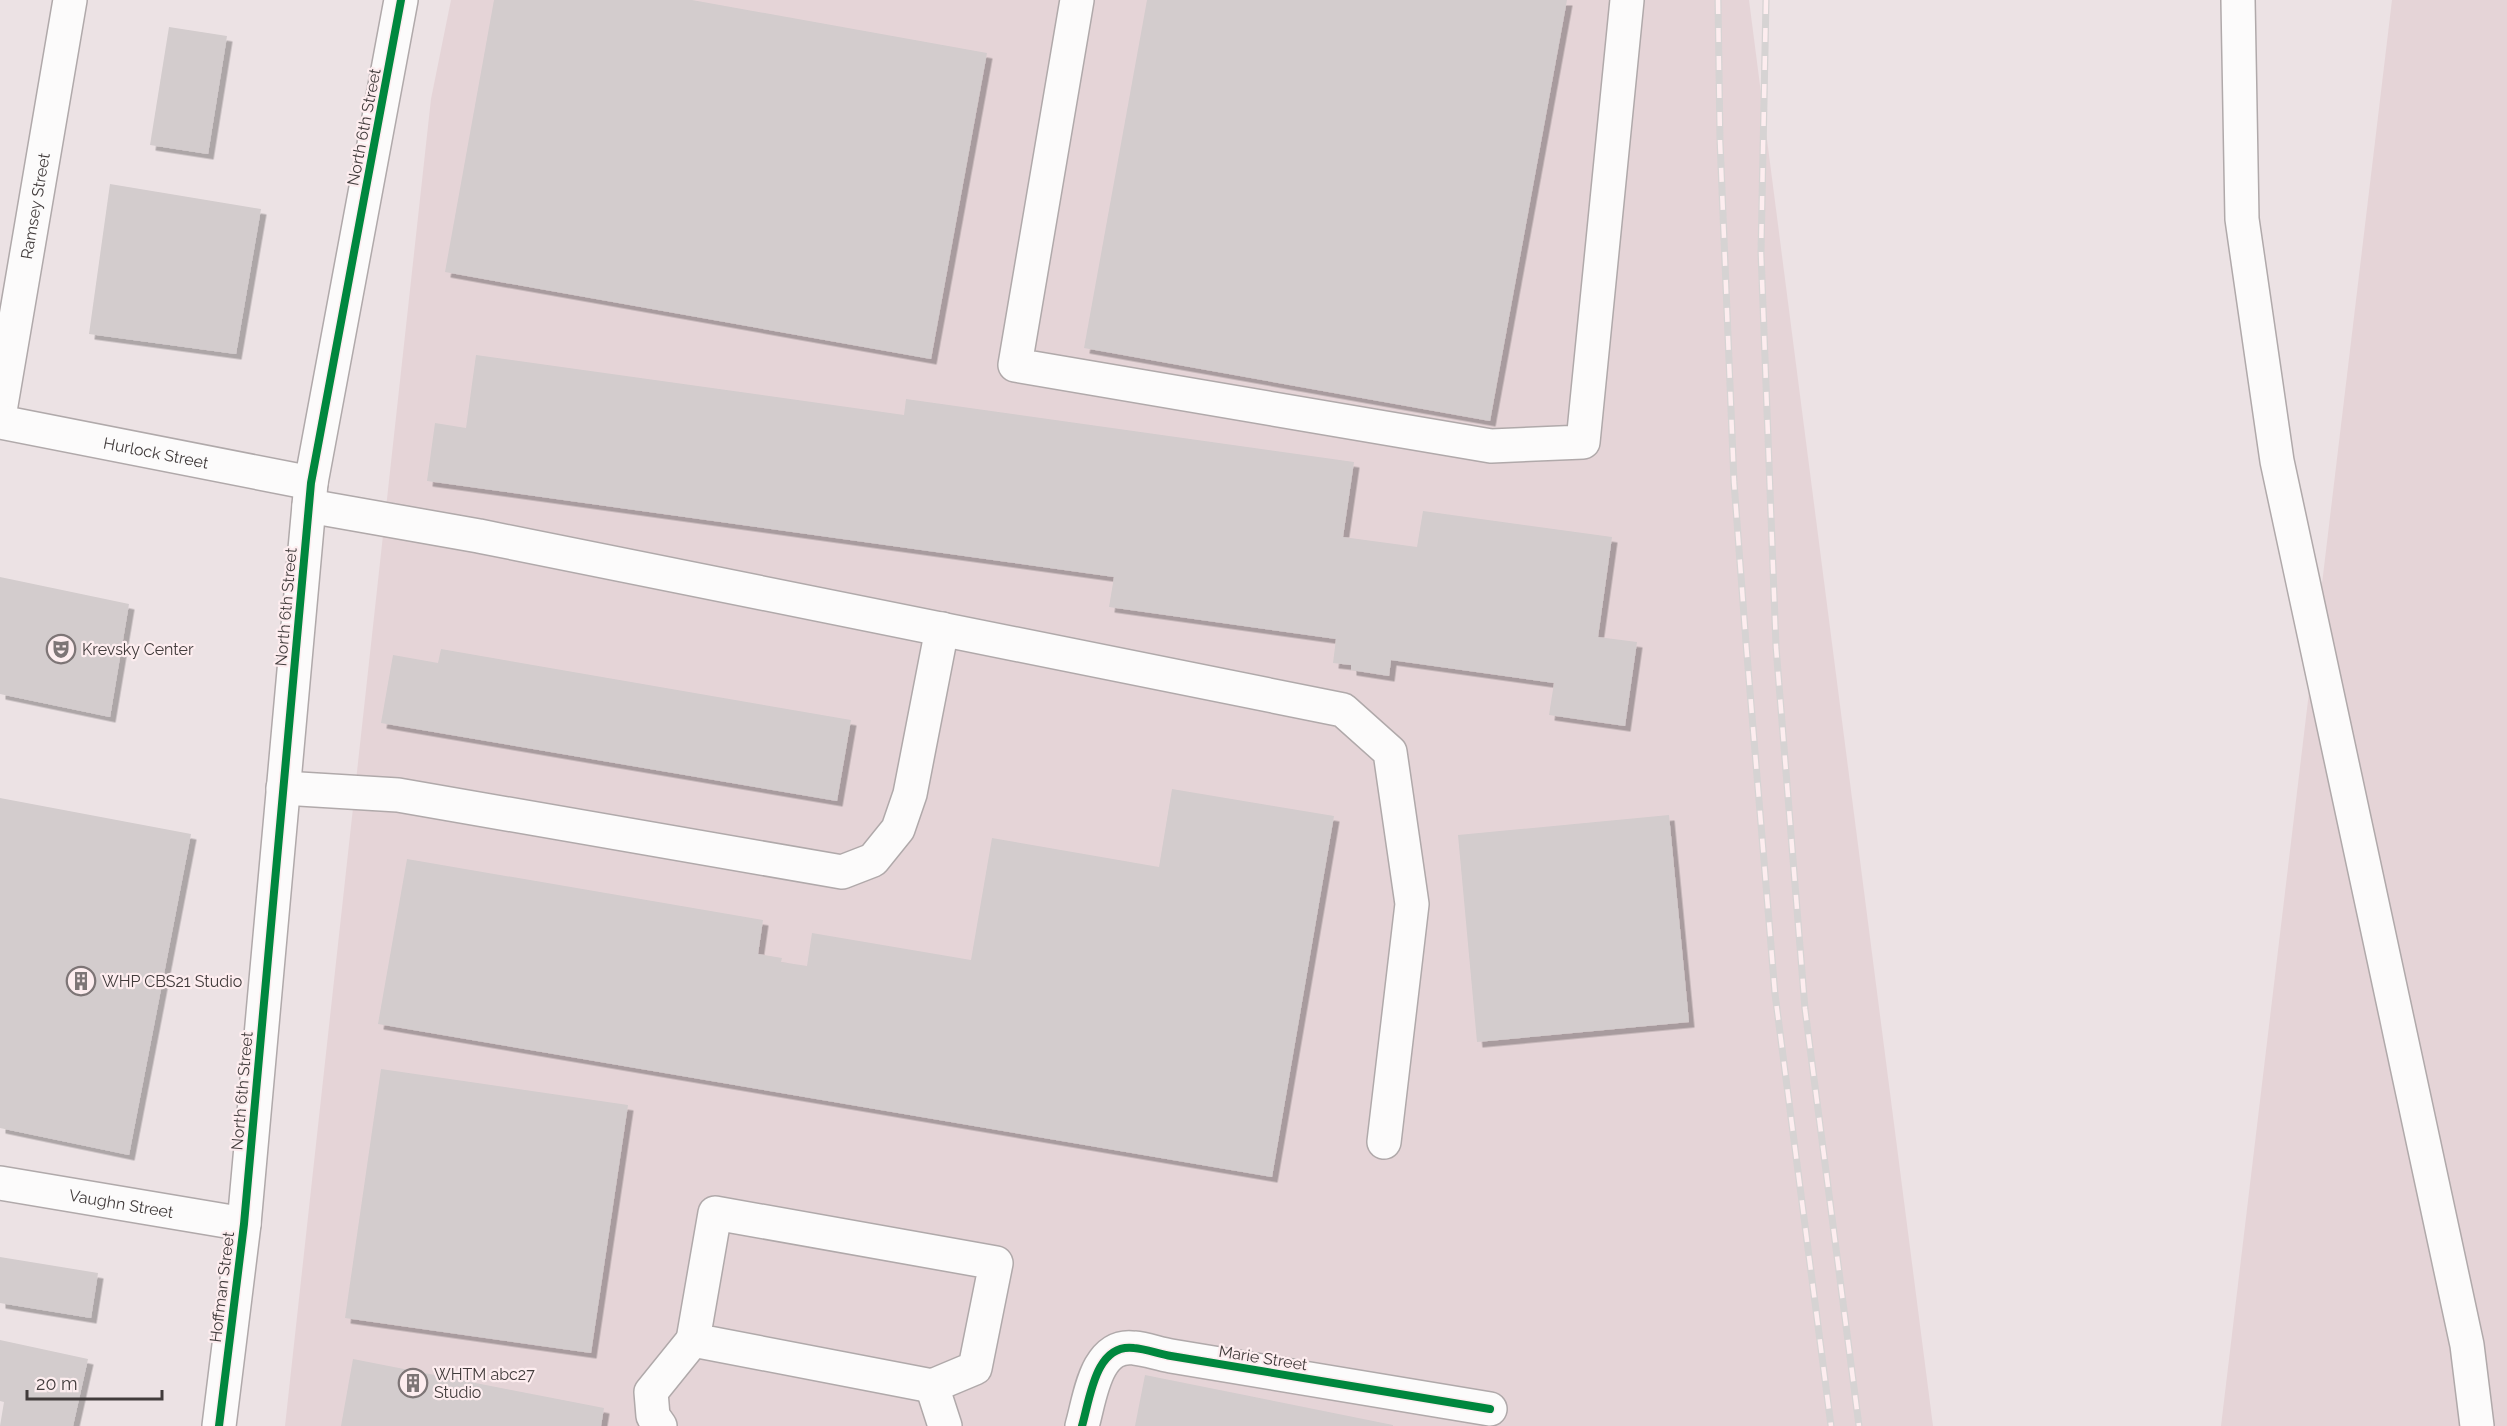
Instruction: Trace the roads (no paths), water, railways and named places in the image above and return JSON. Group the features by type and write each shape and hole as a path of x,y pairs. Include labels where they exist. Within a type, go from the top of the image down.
{"street":[{"name":"Ramsey Street","path":"0,411 70,0"},
{"name":"North 6th Street","path":"244,1224 310,494 401,0"},
{"path":"1077,0 1015,365 1491,446 1583,442 1627,0"},
{"path":"2238,0 2242,219 2277,461 2467,1345 2477,1426"},
{"name":"Hurlock Street","path":"0,422 310,494 432,527 1343,710 1390,752 1412,904 1384,1142"},
{"path":"283,788 398,795 842,872 873,860 898,829 910,794 942,629"},
{"name":"Vaughn Street","path":"0,1183 244,1224"},
{"path":"660,1426 653,1416 651,1392 693,1340 716,1213 996,1263 975,1368 932,1386 693,1340"},
{"name":"Hoffman Street","path":"219,1426 244,1224"},
{"name":"Marie Street","path":"1082,1426 1098,1368 1110,1354 1131,1347 1171,1356 1490,1409"},
{"path":"932,1386 945,1426"}],"railway":[{"path":"1718,0 1720,141 1734,482 1746,643 1775,994 1831,1426"},
{"path":"1766,0 1761,253 1776,647 1805,1009 1859,1426"}],"place":[{"name":"Krevsky Center","path":"61,649"},
{"name":"WHP CBS21 Studio","path":"81,981"},
{"name":"WHTM abc27 Studio","path":"413,1383"}]}
